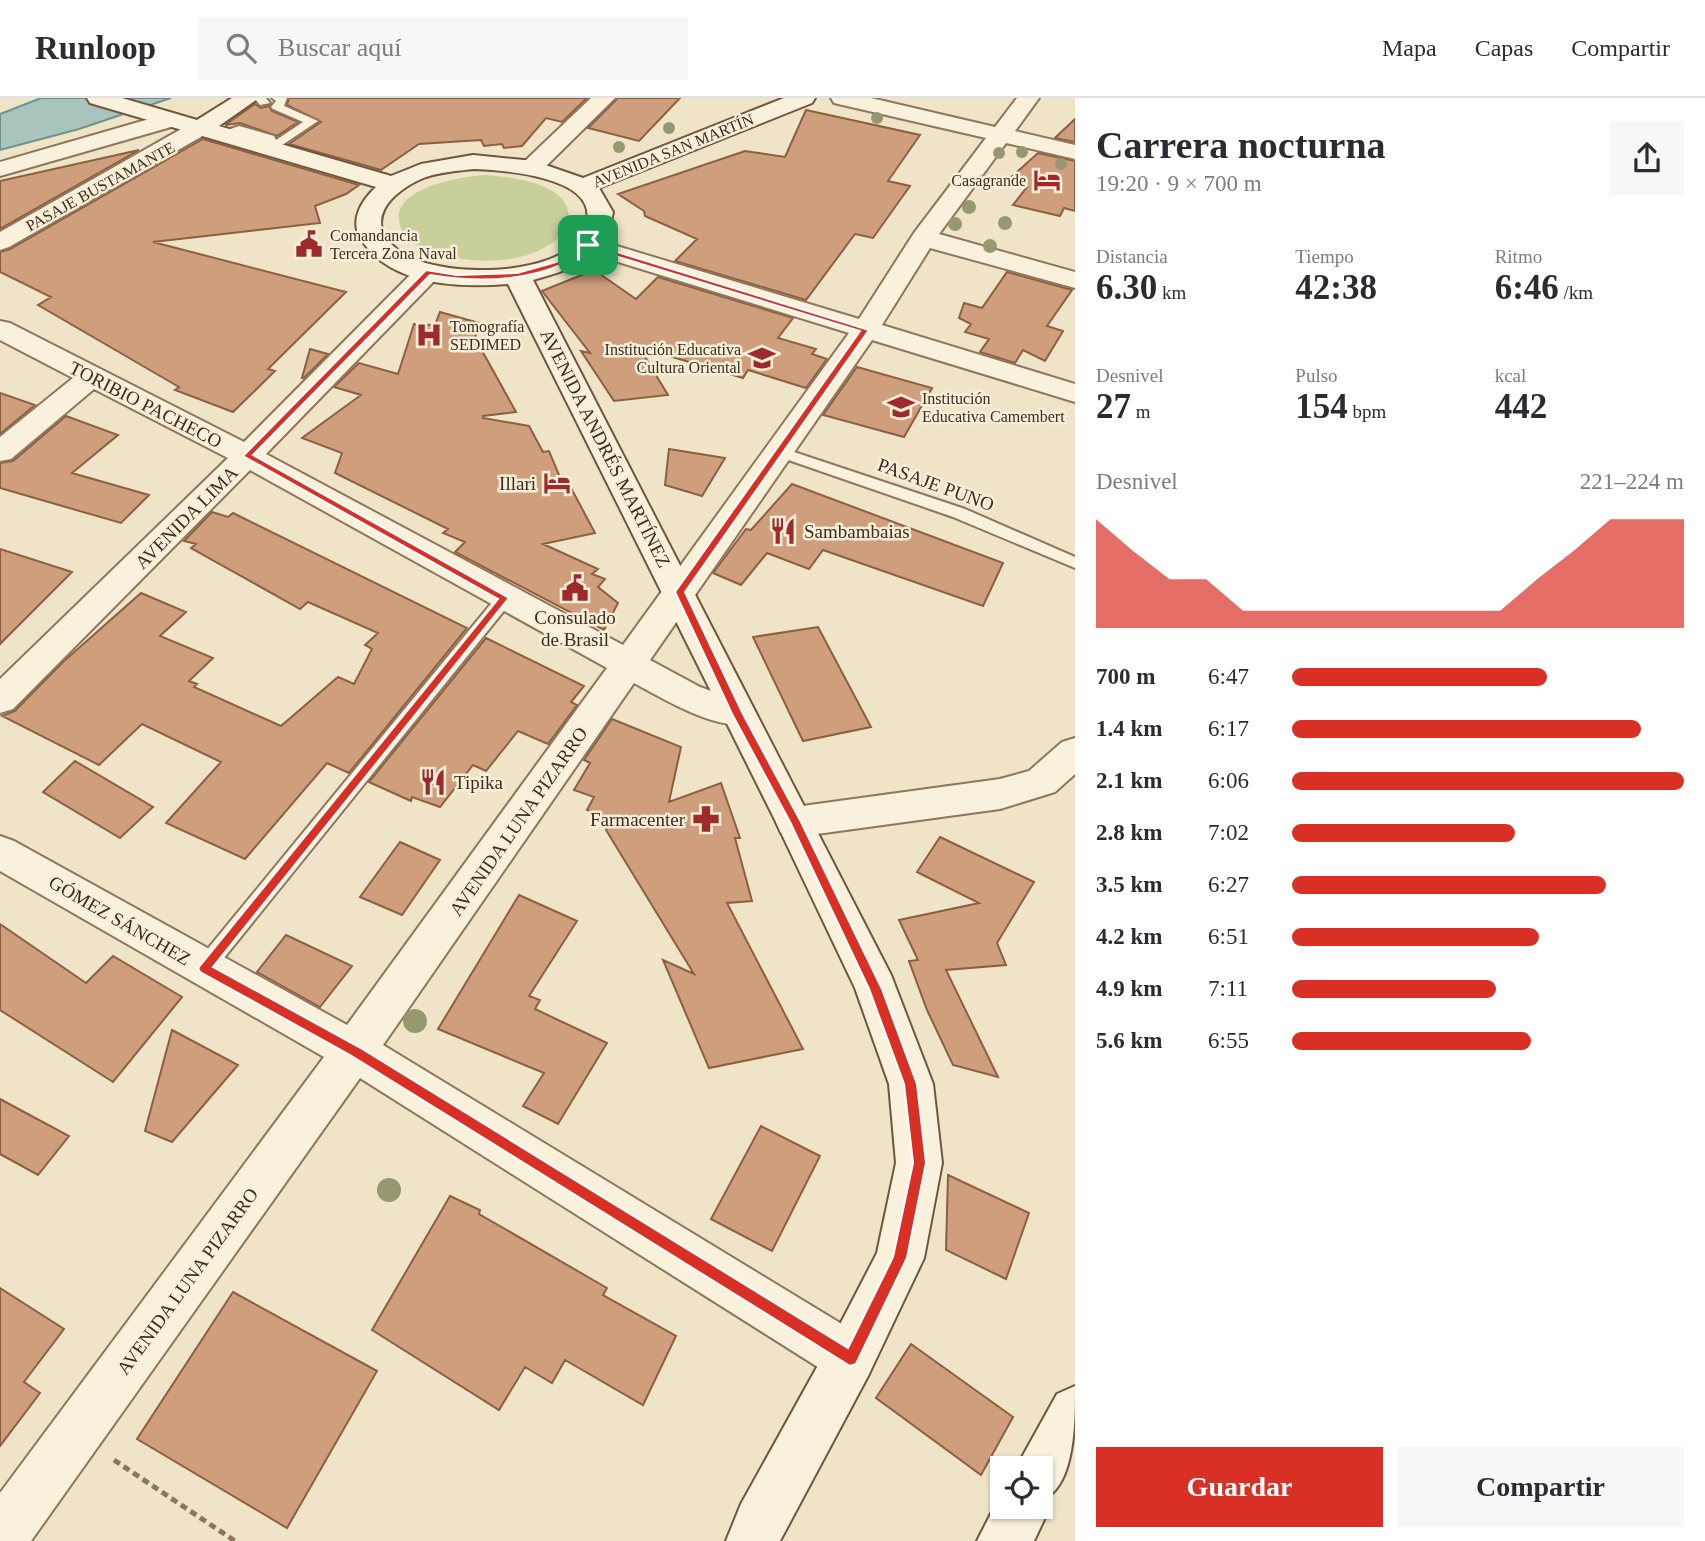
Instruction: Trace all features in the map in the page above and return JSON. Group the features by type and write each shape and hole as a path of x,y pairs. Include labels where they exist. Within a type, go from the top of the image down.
{"street":[{"path":"98,98 170,120 221,121 271,149 393,184"},
{"path":"533,166 604,98"},
{"name":"AVENIDA SAN MARTÍN","path":"582,187 804,98"},
{"path":"842,98 1075,152"},
{"name":"AVENIDA LUNA PIZARRO","path":"0,1538 354,1051 865,330 923,238 1028,98"},
{"path":"0,169 170,120 221,121 257,100"},
{"name":"PASAJE BUSTAMANTE","path":"0,242 221,121"},
{"path":"503,162 533,166 560,175 582,187 599,209 597,233 588,245 559,263 517,275 457,277 429,272 401,262 380,248 369,232 367,215 376,199 393,184 415,173 453,164 503,162"},
{"path":"923,238 1075,280"},
{"path":"588,245 1075,393"},
{"name":"AVENIDA LIMA","path":"0,700 429,272"},
{"name":"AVENIDA ANDRÉS MARTÍNEZ","path":"517,275 795,822 876,989 911,1084 919,1163 900,1258 753,1541"},
{"name":"TORIBIO PACHECO","path":"0,329 247,456 687,696 738,714"},
{"path":"0,452 92,376"},
{"path":"795,822 1000,794 1042,782 1075,752"},
{"name":"GÓMEZ SÁNCHEZ","path":"0,852 354,1051 850,1358"},
{"path":"1050,1456 1075,1412"},
{"path":"1004,1541 1016,1519"}],"lane":[{"path":"271,149 312,121 277,107 283,100 278,98"},
{"name":"PASAJE PUNO","path":"779,452 960,513 1075,562"},
{"path":"204,968 505,598"}],"path":[{"path":"75,1434 235,1541"}],"green space":[{"path":"484,175 522,180 559,196 566,205 569,216 564,231 549,245 535,252 504,260 487,261 454,258 435,252 418,245 404,233 399,214 404,203 414,194 443,182"}],"water":[{"path":"41,98 171,98 79,129 0,150 0,114"}],"building":[{"path":"289,98 587,98 562,122 546,118 522,146 484,146 481,140 419,144 381,170 289,144 321,122 287,105"},
{"path":"618,98 680,98 639,141 588,128"},
{"path":"255,104 261,108 269,106 272,111 298,122 277,136 240,123 225,125"},
{"path":"806,110 920,135 888,181 910,186 873,238 855,234 806,300 675,261 697,239 645,216 644,211 618,194 745,151 785,157"},
{"path":"1075,119 1075,142 1055,138"},
{"path":"203,139 359,185 346,194 315,206 320,223 153,242 346,292 268,369 275,371 233,412 175,390 179,387 38,305 51,297 0,272 0,252 10,249"},
{"path":"139,150 0,229 0,181"},
{"path":"1038,153 1075,161 1075,211 1064,208 1060,216 1013,205 1027,187 1007,181"},
{"path":"594,270 636,299 658,277 793,318 778,338 816,349 812,354 827,359 806,388 748,370 743,378 639,347 668,395 614,401 581,351 590,353 542,291"},
{"path":"1007,272 1072,290 1047,326 1063,331 1045,361 1023,350 1015,363 980,352 989,339 965,332 971,324 959,318 964,303 982,308"},
{"path":"440,312 479,323 475,338 516,412 483,418 529,426 543,452 549,451 564,487 570,486 595,533 543,544 598,569 592,574 605,579 598,587 618,603 604,630 455,552 465,542 443,533 448,529 335,473 342,453 302,438 361,395 334,387 359,363 398,374 414,324 435,325"},
{"path":"310,349 328,354 302,378"},
{"path":"857,367 932,388 904,437 823,415"},
{"path":"0,393 35,405 0,434"},
{"path":"66,416 118,435 72,473 149,495 121,523 0,488 0,463 13,461"},
{"path":"669,449 725,458 702,496 665,485"},
{"path":"792,484 1003,563 983,606 823,550 809,569 767,553 741,585 713,573 746,529 751,530"},
{"path":"212,512 228,517 233,513 467,628 349,773 327,763 245,859 166,823 221,762 142,724 99,765 2,716 15,711 63,662 141,593 186,612 160,636 213,658 189,681 197,684 194,687 281,726 338,677 354,684 372,649 365,645 378,633 308,602 300,609 191,548 196,544 184,541"},
{"path":"0,549 72,572 0,644"},
{"path":"818,627 871,727 803,741 753,637"},
{"path":"486,638 584,686 571,702 577,705 548,744 518,731 486,771 473,765 440,807 412,797 411,801 369,782"},
{"path":"612,719 681,747 669,802 721,783 740,838 735,838 752,901 727,903 803,1049 709,1068 663,960 694,974 606,830 612,819 587,810 594,797 574,790 590,763 584,760"},
{"path":"75,761 153,807 120,838 43,792"},
{"path":"940,837 1034,882 997,943 1006,965 946,970 998,1077 953,1065 927,1010 909,961 918,960 899,920 979,903 917,872"},
{"path":"400,842 440,860 402,915 360,897"},
{"path":"519,895 577,921 529,996 540,1000 535,1009 607,1043 558,1124 523,1106 544,1073 438,1029"},
{"path":"0,924 86,983 113,956 182,997 113,1082 0,1010"},
{"path":"286,935 352,966 320,1007 257,972"},
{"path":"172,1030 238,1065 172,1142 145,1131"},
{"path":"0,1099 69,1136 38,1175 0,1154"},
{"path":"761,1126 820,1156 772,1251 711,1219"},
{"path":"948,1175 1029,1213 1006,1279 946,1250"},
{"path":"450,1196 480,1210 479,1214 607,1288 603,1295 676,1336 643,1405 565,1360 552,1383 525,1367 499,1410 372,1330"},
{"path":"0,1288 64,1329 24,1382 40,1393 0,1446"},
{"path":"233,1292 377,1371 287,1528 137,1439"},
{"path":"911,1344 1013,1417 981,1475 876,1398"}],"place":[{"name":"Casagrande","path":"1047,180"},
{"name":"Comandancia Tercera Zona Naval","path":"309,244"},
{"name":"Tomografía SEDIMED","path":"429,335"},
{"name":"Institución Educativa Cultura Oriental","path":"762,358"},
{"name":"Institución Educativa Camembert","path":"901,407"},
{"name":"Illari","path":"557,483"},
{"name":"Sambambaias","path":"783,531"},
{"name":"Consulado de Brasil","path":"575,588"},
{"name":"Tipika","path":"433,782"},
{"name":"Farmacenter","path":"706,819"}],"route":[{"path":"588,245 865,330 680,592 876,989 911,1084 919,1163 900,1258 850,1358 354,1051 204,968 505,598 247,456 429,272 457,277 517,275 559,263 588,245"}]}
